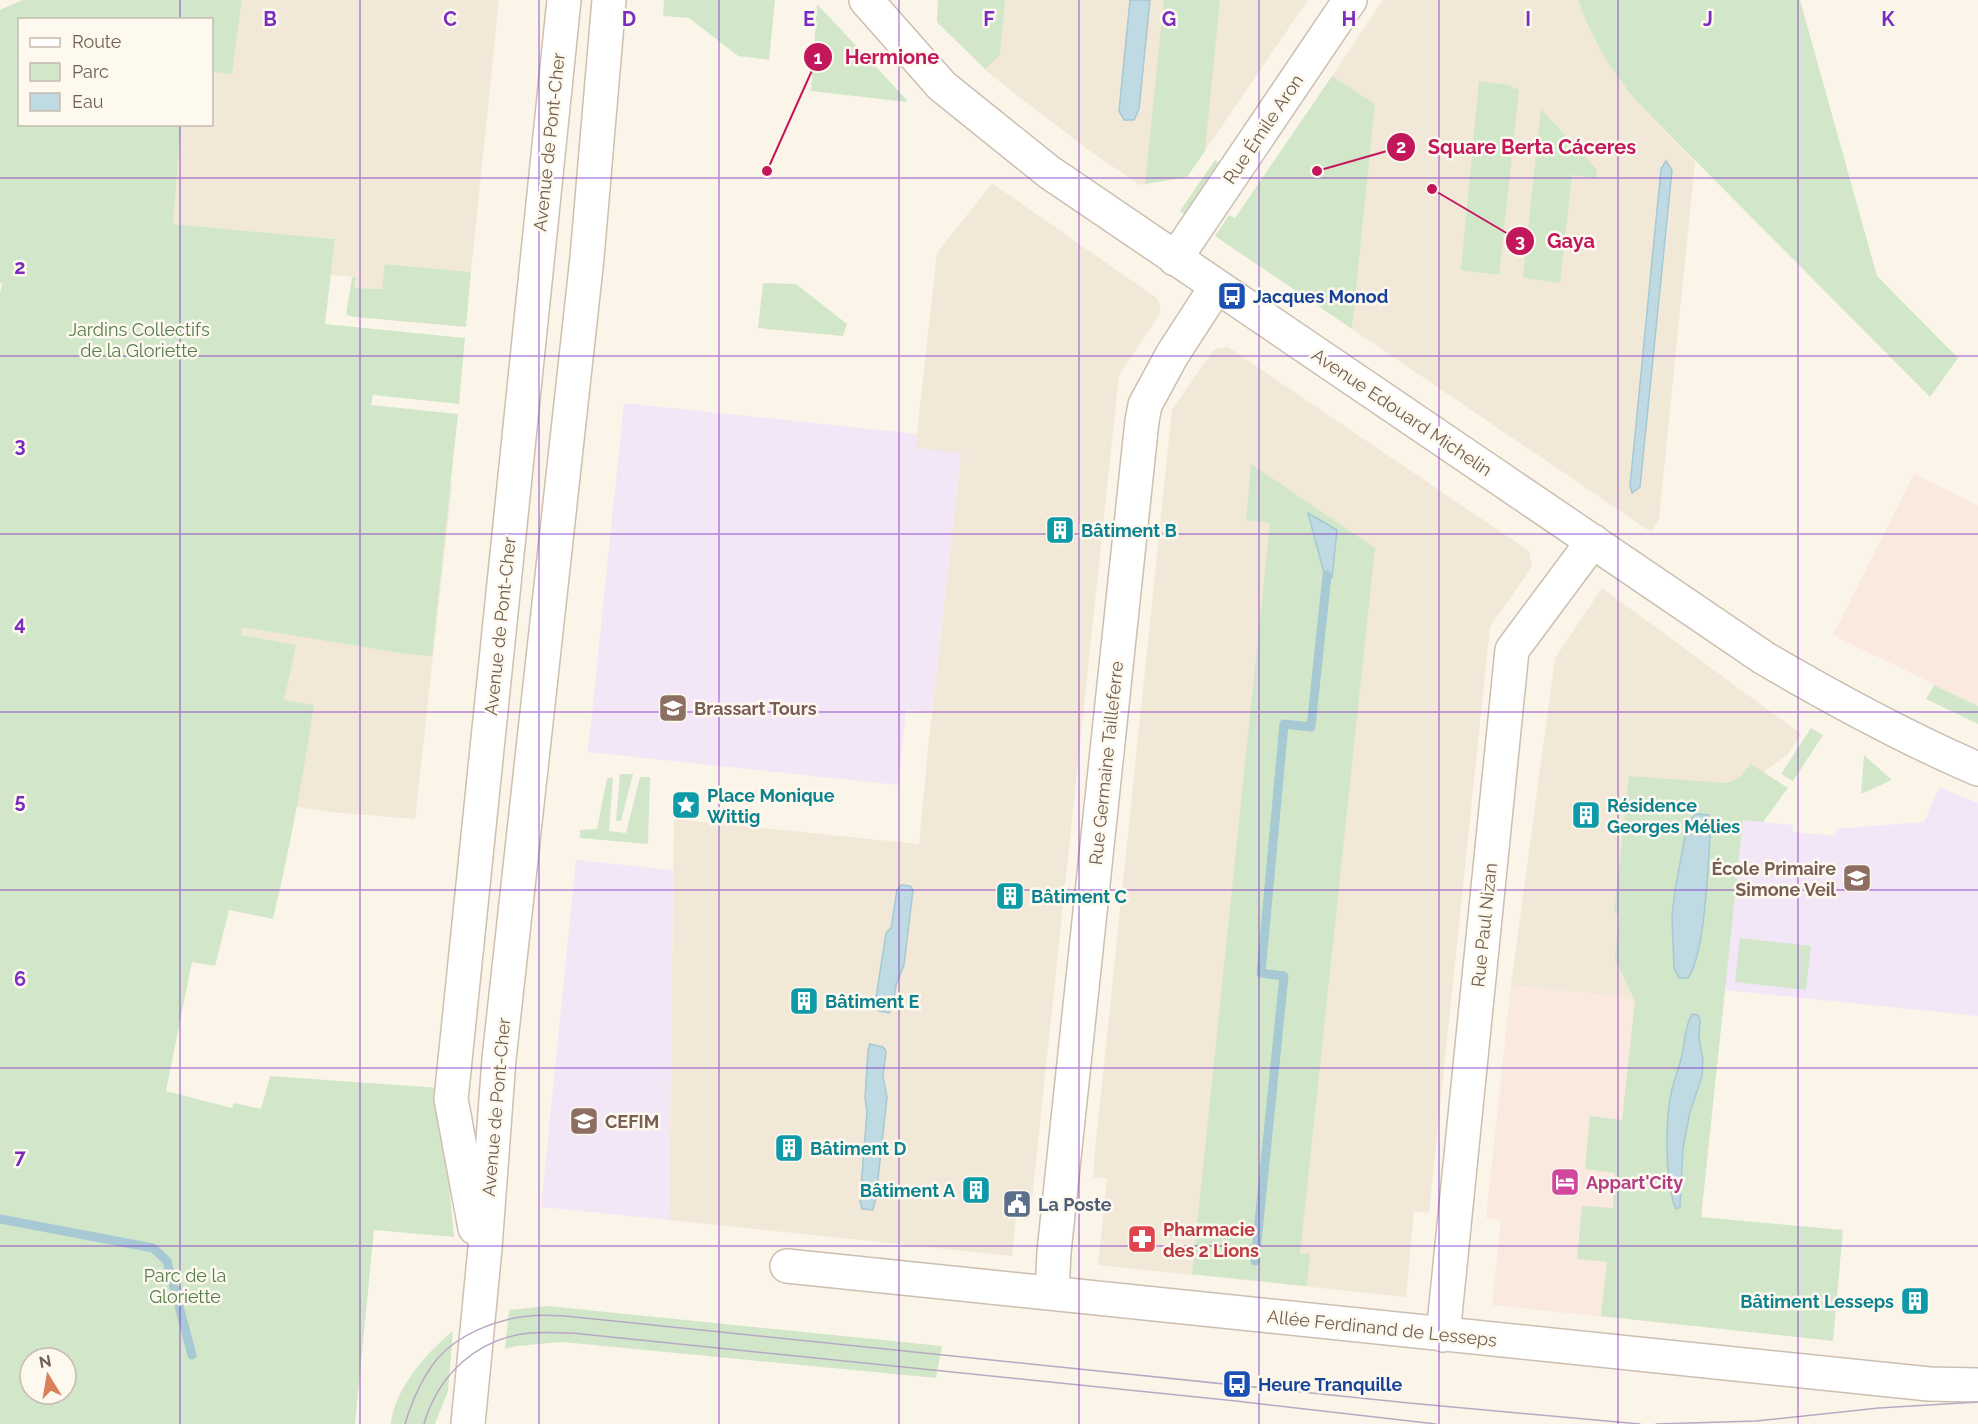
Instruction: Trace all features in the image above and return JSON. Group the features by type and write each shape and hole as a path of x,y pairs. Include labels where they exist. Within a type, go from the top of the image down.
{"street":[{"name":"Avenue de Pont-Cher","path":"485,1248 473,1223 451,1099 564,0"},
{"name":"Avenue de Pont-Cher","path":"468,1424 485,1248 499,1059 587,258 609,0"},
{"name":"Avenue Edouard Michelin","path":"866,0 942,86 1049,172 1764,658 1848,707 1937,752 1978,769"},
{"name":"Rue Émile Aron","path":"1175,259 1350,0"},
{"name":"Rue Germaine Tailleferre","path":"1052,1293 1058,1217 1142,421 1145,405 1172,355 1216,287"},
{"name":"Rue Paul Nizan","path":"1443,1335 1512,650 1593,541"},
{"name":"Allée Ferdinand de Lesseps","path":"787,1266 1929,1384 1978,1385"}],"shaded area":[{"path":"242,0 499,0 471,272 386,264 383,289 354,288 355,277 331,275 335,239 173,224 181,126 213,126 213,72 232,74"},
{"path":"938,0 1308,0 1187,177 1140,185 1091,152 991,75 937,22"},
{"path":"1383,0 1578,0 1594,38 1622,84 1695,162 1659,520 1651,532 1352,329 1375,104 1332,76"},
{"path":"992,183 1158,299 1161,312 1119,375 1030,1218 1016,1217 1012,1256 669,1220 674,819 919,844 961,454 916,448 917,433 937,253"},
{"path":"1228,347 1529,551 1532,567 1490,627 1429,1213 1414,1211 1406,1297 1098,1265 1107,1179 1093,1177 1095,1151 1172,410 1214,349"},
{"path":"624,403 917,434 916,448 961,453 932,712 906,709 898,785 588,752"},
{"path":"1914,474 1978,505 1978,706 1833,635"},
{"path":"452,484 415,819 297,807 223,774 242,626"},
{"path":"1602,588 1801,734 1788,754 1764,772 1745,800 1723,1008 1511,985 1555,658"},
{"name":"École Primaire Simone Veil","path":"1939,787 1978,803 1978,1016 1725,990 1743,820 1793,825 1792,832 1835,836 1837,829 1924,822"},
{"path":"576,860 673,870 669,1220 541,1207"},
{"path":"1511,985 1723,1008 1690,1326 1492,1305 1501,1220 1486,1218"}],"green space":[{"path":"22,0 242,0 232,74 213,72 213,18 18,18 18,126 181,126 173,224 335,239 325,324 465,338 459,404 373,395 371,405 458,414 432,656 406,654 242,627 242,635 296,645 284,700 314,705 310,732 291,839 273,919 229,910 215,966 192,962 166,1091 232,1108 234,1103 261,1109 270,1076 440,1088 454,1237 374,1230 355,1424 0,1424 0,293 2,284 0,283 0,10"},
{"path":"664,0 775,0 769,60 738,56 689,18 663,16"},
{"path":"938,0 1005,0 1000,55 985,69 937,22"},
{"path":"1164,0 1220,0 1205,151 1187,177 1145,184"},
{"path":"1578,0 1800,0 1877,276 1958,358 1930,397 1635,100 1602,52"},
{"path":"817,4 907,100 907,102 811,91"},
{"path":"1332,76 1375,104 1352,329 1215,236 1229,215 1235,218"},
{"path":"1479,81 1509,85 1519,90 1499,275 1461,270"},
{"path":"1541,109 1597,170 1596,178 1572,175 1560,283 1523,276"},
{"path":"1215,160 1223,165 1188,216 1180,211"},
{"path":"385,264 471,272 466,327 346,315 352,277 356,277 354,288 382,289"},
{"path":"763,283 796,284 847,324 843,336 758,328"},
{"path":"1251,464 1375,548 1300,1254 1310,1253 1307,1286 1192,1274 1270,523 1246,520"},
{"path":"1934,685 1978,706 1978,724 1926,699"},
{"path":"1811,728 1823,735 1793,781 1781,774"},
{"path":"1864,755 1892,780 1861,794"},
{"path":"1751,764 1788,788 1763,822 1743,820 1701,1217 1843,1230 1833,1341 1601,1316 1607,1262 1577,1259 1582,1206 1613,1208 1615,1173 1585,1169 1590,1116 1622,1120 1635,1001 1615,959 1619,914 1614,913 1629,776 1726,783 1738,779"},
{"path":"620,774 633,774 621,821 616,821"},
{"path":"640,777 650,777 648,844 580,838 580,830 597,829 607,778 613,778 609,831 626,833"},
{"path":"1740,938 1811,946 1806,990 1735,982"},
{"path":"548,1306 942,1346 936,1378 562,1342 505,1349 509,1310"},
{"path":"453,1331 448,1391 435,1424 391,1424 398,1398 413,1372"}],"water":[{"path":"1130,0 1150,0 1139,109 1134,120 1124,120 1119,111"},
{"path":"1666,161 1672,170 1640,487 1632,493 1630,486 1661,169"},
{"path":"1308,513 1337,530 1332,577 1324,573"},
{"path":"1695,814 1709,815 1711,825 1705,905 1694,966 1688,978 1679,978 1674,968 1672,916 1687,826"},
{"path":"901,885 910,886 913,890 904,965 889,1013 879,1011 875,1004 886,933 891,928 897,890"},
{"path":"1692,1014 1698,1015 1700,1020 1702,1076 1690,1112 1683,1148 1680,1207 1676,1209 1668,1169 1669,1106 1687,1025"},
{"path":"870,1044 883,1047 886,1051 883,1077 887,1097 873,1210 862,1209 860,1201"}],"waterway":[{"path":"1255,1261 1284,976 1261,973 1284,724 1311,727 1327,575"},
{"path":"0,1219 153,1248 167,1261 192,1355"}],"tram line":[{"path":"405,1424 422,1381 432,1365 447,1349 468,1335 492,1324 540,1315 1409,1403 1640,1424"},
{"path":"424,1424 439,1390 462,1362 493,1342 530,1333 572,1333 1236,1401 1436,1424"},
{"path":"1656,1424 1756,1421 1879,1408 1978,1402"}],"place":[{"name":"Hermione","path":"767,171"},
{"name":"Square Berta Cáceres","path":"1317,171"},
{"name":"Gaya","path":"1432,189"},
{"name":"Jacques Monod","path":"1232,296"},
{"name":"Bâtiment B","path":"1060,530"},
{"name":"Brassart Tours","path":"673,708"},
{"name":"Place Monique Wittig","path":"686,805"},
{"name":"Résidence Georges Mélies","path":"1586,815"},
{"name":"École Primaire Simone Veil","path":"1857,878"},
{"name":"Bâtiment C","path":"1010,896"},
{"name":"Bâtiment E","path":"804,1001"},
{"name":"CEFIM","path":"584,1121"},
{"name":"Bâtiment D","path":"789,1148"},
{"name":"Appart'City","path":"1565,1182"},
{"name":"Bâtiment A","path":"976,1190"},
{"name":"La Poste","path":"1017,1204"},
{"name":"Pharmacie des 2 Lions","path":"1142,1239"},
{"name":"Bâtiment Lesseps","path":"1915,1301"},
{"name":"Heure Tranquille","path":"1237,1384"}],"park label":[{"name":"Jardins Collectifs de la Gloriette","path":"139,339"},
{"name":"Parc de la Gloriette","path":"185,1285"}]}
